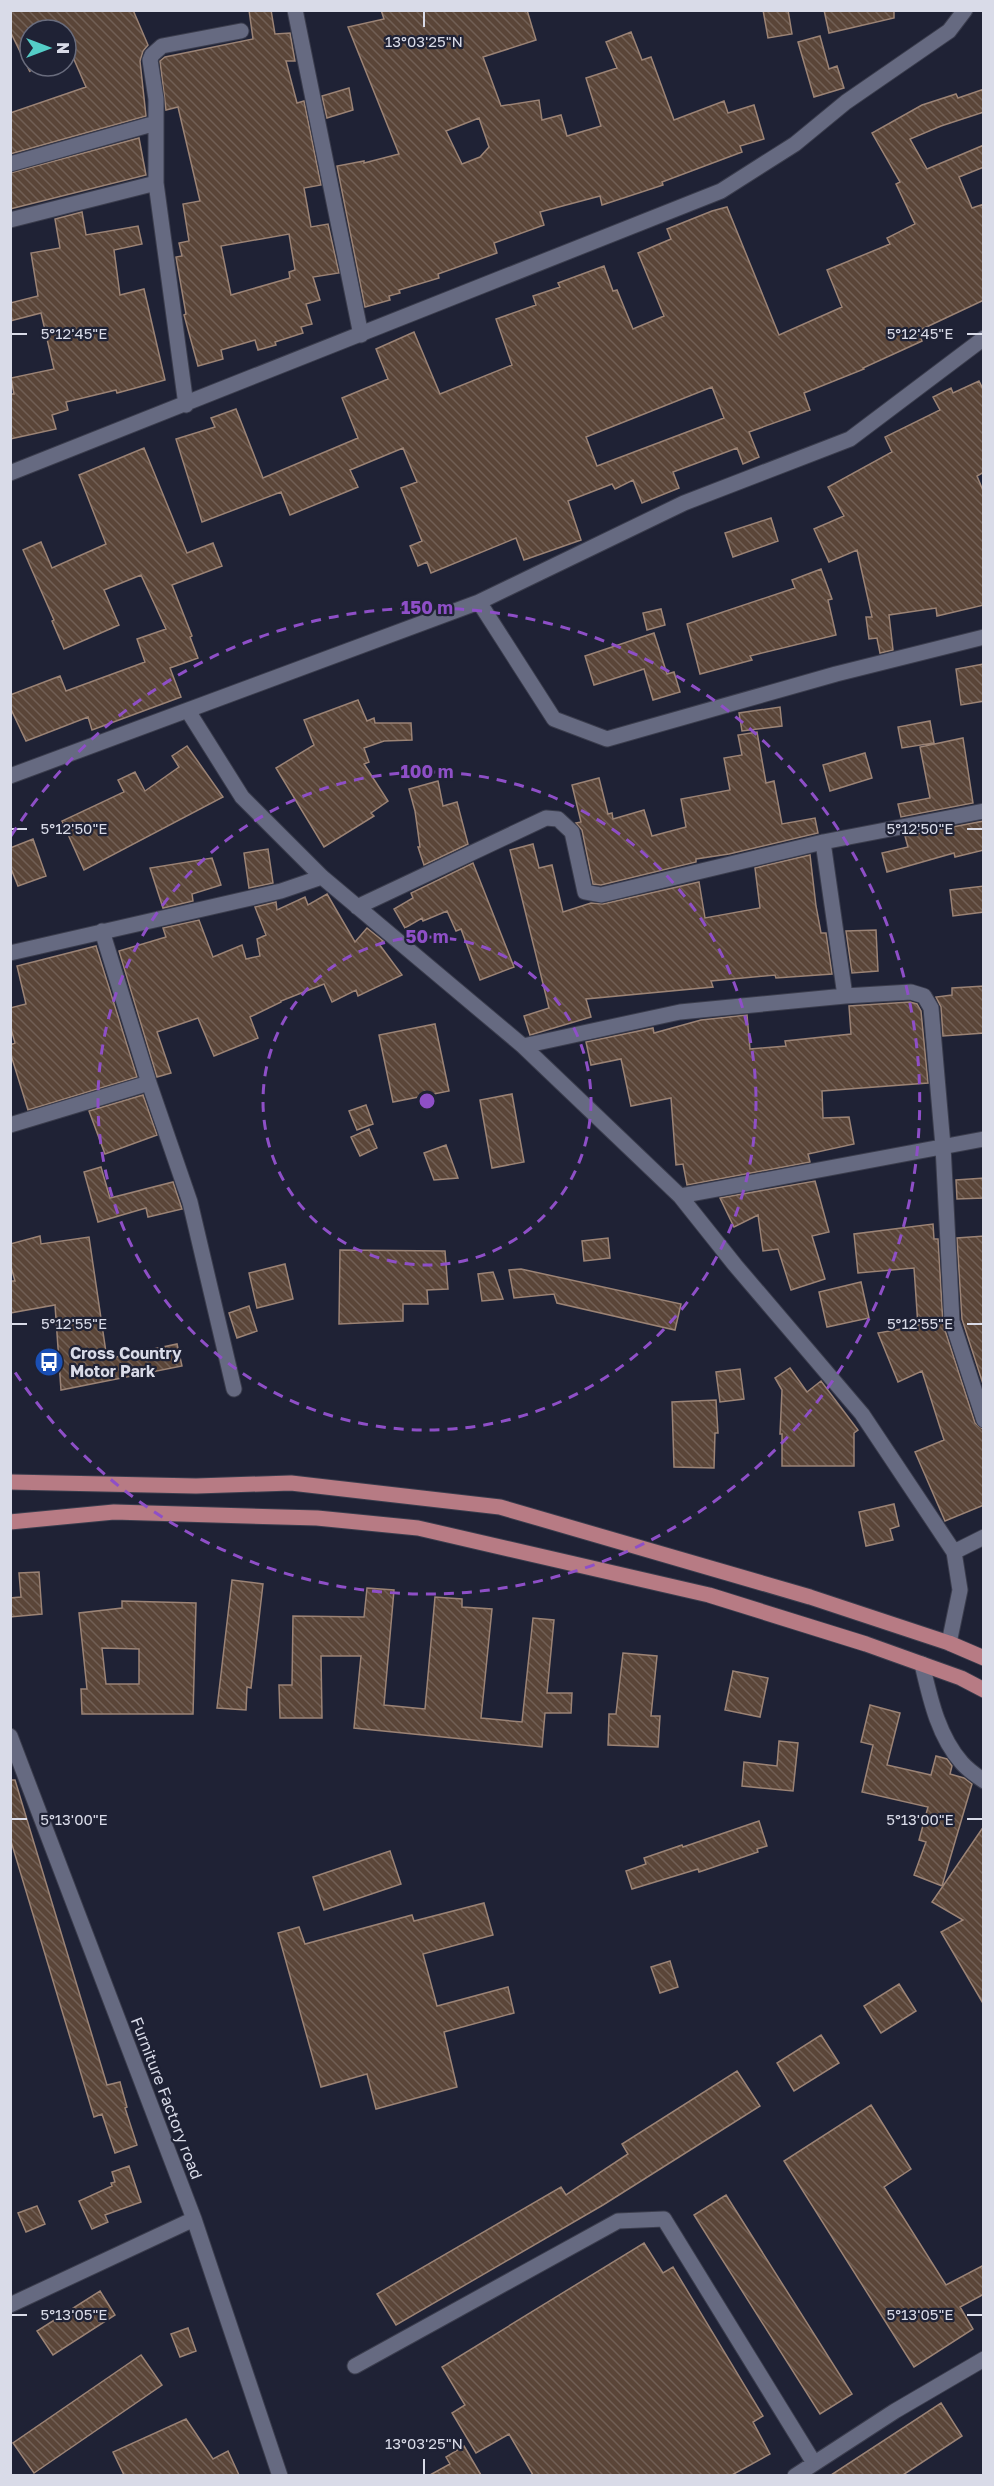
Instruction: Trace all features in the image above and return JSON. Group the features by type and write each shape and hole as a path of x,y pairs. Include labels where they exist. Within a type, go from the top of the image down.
{"main road":[{"path":"10,1482 196,1486 291,1483 500,1507 810,1597 949,1643 984,1658"},
{"path":"10,1522 114,1512 317,1518 418,1528 709,1595 866,1644 961,1678 984,1690"}],"street":[{"path":"295,10 361,335"},
{"path":"10,473 721,191 795,144 846,102 949,31 965,10"},
{"path":"186,405 156,183 156,99 150,60 162,46 241,31"},
{"path":"10,164 156,123"},
{"path":"10,220 156,183"},
{"path":"10,776 479,602 684,503 850,439 984,338"},
{"path":"479,602 554,719 607,739 836,674 984,637"},
{"path":"188,711 242,797 322,877 523,1046 680,1196 735,1265 862,1414 954,1552 960,1590 949,1643"},
{"path":"357,907 546,818 558,819 572,832 585,892 601,895 823,842 984,811"},
{"path":"823,842 845,996"},
{"path":"10,953 281,891 322,877"},
{"path":"102,931 149,1083 190,1202 234,1389"},
{"path":"523,1046 680,1012 845,996 911,992 924,996 931,1008 943,1146 952,1321 984,1420"},
{"path":"10,1125 149,1083"},
{"path":"680,1196 984,1138"},
{"path":"954,1552 984,1537"},
{"path":"922,1664 932,1704 942,1729 962,1763 984,1781"},
{"name":"Furniture Factory road","path":"10,1736 194,2220 280,2475"},
{"path":"355,2366 618,2221 664,2219 814,2463"},
{"path":"10,2304 194,2220"},
{"path":"795,2475 895,2410 984,2359"}],"building":[{"path":"10,10 133,10 148,45 140,61 146,116 10,154 10,113 86,87 78,69 78,18 18,18 18,47 10,31"},
{"path":"249,10 271,10 275,34 290,33 295,61 286,61 297,103 304,101 321,185 304,188 311,227 328,224 339,273 313,277 320,300 306,304 312,324 301,327 303,333 258,350 255,340 221,350 223,359 198,366 184,315 186,314 176,257 182,256 179,243 189,241 183,204 200,201 178,107 166,110 160,61 165,57 253,39","holes":["289,234 295,270 289,272 290,278 231,295 221,246"]},
{"path":"381,10 527,10 536,40 483,57 501,106 539,100 542,120 561,115 567,136 601,126 586,78 617,68 606,42 631,32 642,60 651,57 674,120 724,101 728,113 754,105 764,139 740,146 742,152 662,182 663,185 602,205 600,196 540,212 544,225 494,243 497,253 438,274 439,278 399,290 400,293 389,296 390,300 365,307 337,166 364,161 364,163 399,154 348,27 384,19","holes":["479,118 489,147 480,157 462,164 446,131"]},
{"path":"763,10 788,10 792,34 768,38"},
{"path":"824,10 894,10 894,18 829,33"},
{"path":"820,36 829,69 837,66 844,88 814,97 798,42"},
{"path":"349,88 353,110 327,118 322,96"},
{"path":"984,89 984,112 910,139 927,169 984,145 984,167 959,177 972,208 984,204 984,300 918,331 922,341 864,369 804,393 810,410 749,432 759,457 743,464 737,448 673,472 679,488 642,503 633,480 615,489 612,484 568,501 581,540 524,560 516,538 431,573 427,562 418,566 410,546 422,541 401,488 417,482 403,448 350,470 358,487 290,515 281,492 202,522 176,439 215,427 211,418 236,409 263,478 358,438 342,398 388,379 376,349 414,332 440,394 512,365 496,319 536,305 533,296 560,287 558,283 604,266 613,291 617,290 633,329 664,316 638,253 671,239 667,229 712,211 727,207 779,335 842,307 827,270 890,244 887,238 915,224 896,184 900,182 872,133 922,105 956,94 958,98","holes":["712,387 724,418 597,466 586,437"]},
{"path":"139,138 146,175 10,209 10,173"},
{"path":"82,212 86,235 138,226 142,244 114,250 120,295 144,289 165,380 117,393 116,390 66,402 68,410 52,415 56,429 10,439 10,394 14,394 11,378 54,369 41,313 10,321 10,303 38,296 31,253 60,248 55,219"},
{"path":"979,381 984,391 984,472 977,476 984,493 984,605 937,616 936,608 889,615 893,650 880,653 877,638 869,639 866,617 872,617 857,550 829,562 814,529 844,516 828,487 892,452 885,437 940,410 933,397 951,388 953,393"},
{"path":"144,448 187,553 213,543 222,566 172,585 198,658 170,668 181,697 92,730 88,717 26,741 10,707 10,695 60,676 66,691 145,662 137,639 166,629 141,575 104,590 119,625 64,649 52,621 54,620 23,550 41,542 52,568 106,544 79,475"},
{"path":"771,518 778,541 733,557 725,533"},
{"path":"821,569 832,599 828,600 836,635 750,656 752,660 700,674 687,624 795,588 792,580"},
{"path":"661,609 665,625 647,630 643,613"},
{"path":"654,633 667,674 674,672 680,692 653,700 644,669 594,685 585,656"},
{"path":"984,664 984,701 961,705 956,669"},
{"path":"358,700 367,721 374,718 375,723 411,723 412,740 384,741 364,748 369,762 364,764 388,801 371,813 374,816 324,847 276,768 314,745 304,720"},
{"path":"780,707 782,726 742,731 739,713"},
{"path":"930,721 934,743 902,748 898,727"},
{"path":"757,732 766,783 774,781 782,824 815,818 818,833 729,854 696,859 696,862 601,885 593,884 582,830 576,823 581,822 572,785 599,778 608,814 612,813 613,819 644,810 652,836 686,827 681,799 730,790 724,758 742,755 738,735"},
{"path":"963,738 973,803 901,817 898,804 930,798 920,747"},
{"path":"187,746 223,797 84,870 62,821 124,792 118,780 135,772 145,791 179,767 172,756"},
{"path":"865,753 872,778 830,791 823,765"},
{"path":"438,781 443,806 457,802 468,844 424,865 418,847 420,847 415,811 409,789"},
{"path":"984,821 984,850 955,857 954,853 887,872 882,853 908,847 905,836"},
{"path":"33,839 46,876 18,886 10,866 10,848"},
{"path":"533,844 539,868 552,865 563,912 591,903 603,904 699,882 705,918 760,908 755,868 810,855 816,906 821,933 826,933 832,974 776,978 775,975 711,981 713,987 586,999 591,1017 530,1035 524,1016 549,1008 510,850"},
{"path":"268,849 273,883 249,888 244,853"},
{"path":"212,858 221,885 192,894 193,901 163,908 150,868"},
{"path":"473,863 514,967 480,980 461,929 456,931 447,911 423,921 422,918 405,928 394,909 413,898 411,893"},
{"path":"984,886 984,912 953,916 950,890"},
{"path":"327,894 355,942 367,928 383,941 379,944 402,975 358,996 356,990 332,1002 324,984 281,1001 250,1017 258,1038 214,1056 198,1018 157,1032 171,1073 157,1077 119,951 166,937 163,928 199,920 213,957 242,945 246,959 260,956 257,939 266,935 255,907 276,902 277,910 305,897 308,905"},
{"path":"876,930 878,971 852,973 846,931"},
{"path":"96,946 137,1077 28,1110 10,1052 10,1045 15,1043 10,1025 10,1008 26,1004 17,966"},
{"path":"984,986 984,1033 943,1036 941,1007 936,997 952,995 952,988"},
{"path":"910,1002 917,1004 921,1011 928,1083 822,1091 823,1118 849,1117 854,1144 808,1154 810,1162 687,1185 683,1164 676,1165 671,1098 631,1106 621,1059 591,1065 586,1042 653,1028 654,1033 701,1020 747,1015 750,1049 786,1046 785,1041 851,1034 849,1006"},
{"path":"435,1024 449,1091 393,1102 379,1035"},
{"path":"512,1094 524,1162 492,1168 480,1100"},
{"path":"143,1095 157,1135 105,1154 89,1111"},
{"path":"366,1105 373,1124 357,1130 349,1111"},
{"path":"369,1129 377,1148 360,1156 351,1137"},
{"path":"446,1145 458,1178 434,1180 424,1153"},
{"path":"101,1167 110,1198 173,1182 182,1209 148,1217 146,1208 98,1222 84,1172"},
{"path":"984,1178 984,1198 957,1199 956,1180"},
{"path":"815,1181 829,1232 812,1236 825,1279 791,1290 778,1249 763,1251 758,1215 734,1227 720,1198"},
{"path":"933,1224 934,1239 938,1239 943,1324 975,1423 984,1430 984,1505 945,1521 915,1452 944,1440 922,1371 898,1382 878,1333 918,1326 914,1268 858,1273 854,1234"},
{"path":"40,1236 41,1244 89,1237 107,1359 177,1344 182,1366 61,1390 55,1305 10,1313 10,1281 15,1281 10,1263 10,1244"},
{"path":"984,1236 984,1387 962,1319 957,1238"},
{"path":"608,1238 610,1258 584,1261 582,1241"},
{"path":"340,1250 445,1251 448,1289 427,1290 428,1304 403,1304 403,1321 339,1324"},
{"path":"285,1264 293,1299 257,1308 249,1273"},
{"path":"521,1269 681,1304 675,1330 557,1303 554,1294 514,1298 509,1270"},
{"path":"493,1272 503,1299 482,1301 478,1274"},
{"path":"861,1282 869,1318 827,1327 819,1292"},
{"path":"249,1306 257,1331 237,1338 229,1313"},
{"path":"790,1368 807,1392 821,1381 858,1430 854,1433 854,1466 782,1466 782,1434 780,1434 782,1390 775,1378"},
{"path":"740,1369 744,1399 720,1402 716,1372"},
{"path":"716,1400 718,1433 715,1433 714,1468 674,1467 672,1402"},
{"path":"894,1504 899,1526 890,1529 893,1540 866,1546 859,1512"},
{"path":"39,1572 42,1614 10,1617 10,1598 21,1597 19,1573"},
{"path":"232,1580 263,1584 251,1688 247,1687 246,1710 217,1708"},
{"path":"367,1588 394,1590 384,1705 425,1709 435,1597 462,1599 462,1607 492,1609 481,1718 522,1722 533,1618 554,1620 547,1693 572,1693 571,1713 545,1713 542,1747 354,1728 361,1656 321,1656 322,1718 280,1718 279,1685 292,1685 293,1616 364,1617"},
{"path":"122,1601 196,1603 193,1714 82,1714 81,1689 87,1689 79,1613 122,1608","holes":["102,1648 139,1649 139,1684 106,1684"]},
{"path":"623,1653 657,1656 651,1716 660,1716 658,1747 608,1745 609,1714 616,1714"},
{"path":"733,1671 768,1678 760,1717 725,1710"},
{"path":"870,1705 900,1713 887,1765 931,1775 936,1756 947,1759 952,1766 950,1774 964,1778 972,1784 942,1886 914,1875 926,1842 919,1840 928,1807 862,1792 873,1745 861,1742"},
{"path":"779,1741 798,1743 793,1791 742,1786 744,1762 777,1766"},
{"path":"10,1780 15,1780 107,2085 120,2082 127,2107 125,2108 137,2145 115,2153 102,2114 94,2117 10,1838"},
{"path":"759,1821 767,1846 757,1849 758,1852 699,1872 698,1869 632,1889 626,1871 646,1864 644,1858"},
{"path":"984,1826 984,2005 941,1932 963,1920 932,1902"},
{"path":"390,1851 401,1884 324,1910 313,1877"},
{"path":"484,1903 493,1935 423,1954 437,2006 508,1987 514,2013 444,2032 457,2087 376,2109 367,2074 321,2087 278,1933 299,1927 305,1944 412,1915 414,1921"},
{"path":"670,1961 678,1987 660,1993 651,1967"},
{"path":"899,1984 916,2011 881,2033 864,2006"},
{"path":"821,2035 839,2063 794,2091 777,2063"},
{"path":"737,2071 760,2106 603,2205 396,2325 377,2294 561,2187 566,2195 628,2154 622,2144"},
{"path":"871,2105 911,2169 884,2187 946,2285 984,2265 984,2294 960,2307 973,2329 914,2367 784,2161"},
{"path":"129,2166 141,2202 105,2215 108,2222 92,2229 79,2201 112,2186 111,2183 115,2182 112,2172"},
{"path":"726,2195 852,2394 820,2414 694,2215"},
{"path":"37,2206 45,2224 26,2232 18,2213"},
{"path":"644,2243 663,2273 673,2267 763,2416 753,2422 770,2454 732,2475 533,2475 509,2434 476,2453 452,2413 465,2405 442,2367"},
{"path":"100,2291 115,2315 53,2355 37,2331"},
{"path":"188,2328 196,2351 180,2357 171,2334"},
{"path":"141,2355 162,2385 34,2473 13,2443"},
{"path":"941,2403 962,2436 903,2475 831,2475"},
{"path":"186,2419 213,2459 228,2451 239,2475 124,2475 113,2452"},
{"path":"464,2446 481,2475 430,2475 450,2464 446,2457"}],"place":[{"name":"Cross Country Motor Park","path":"49,1362"}]}
